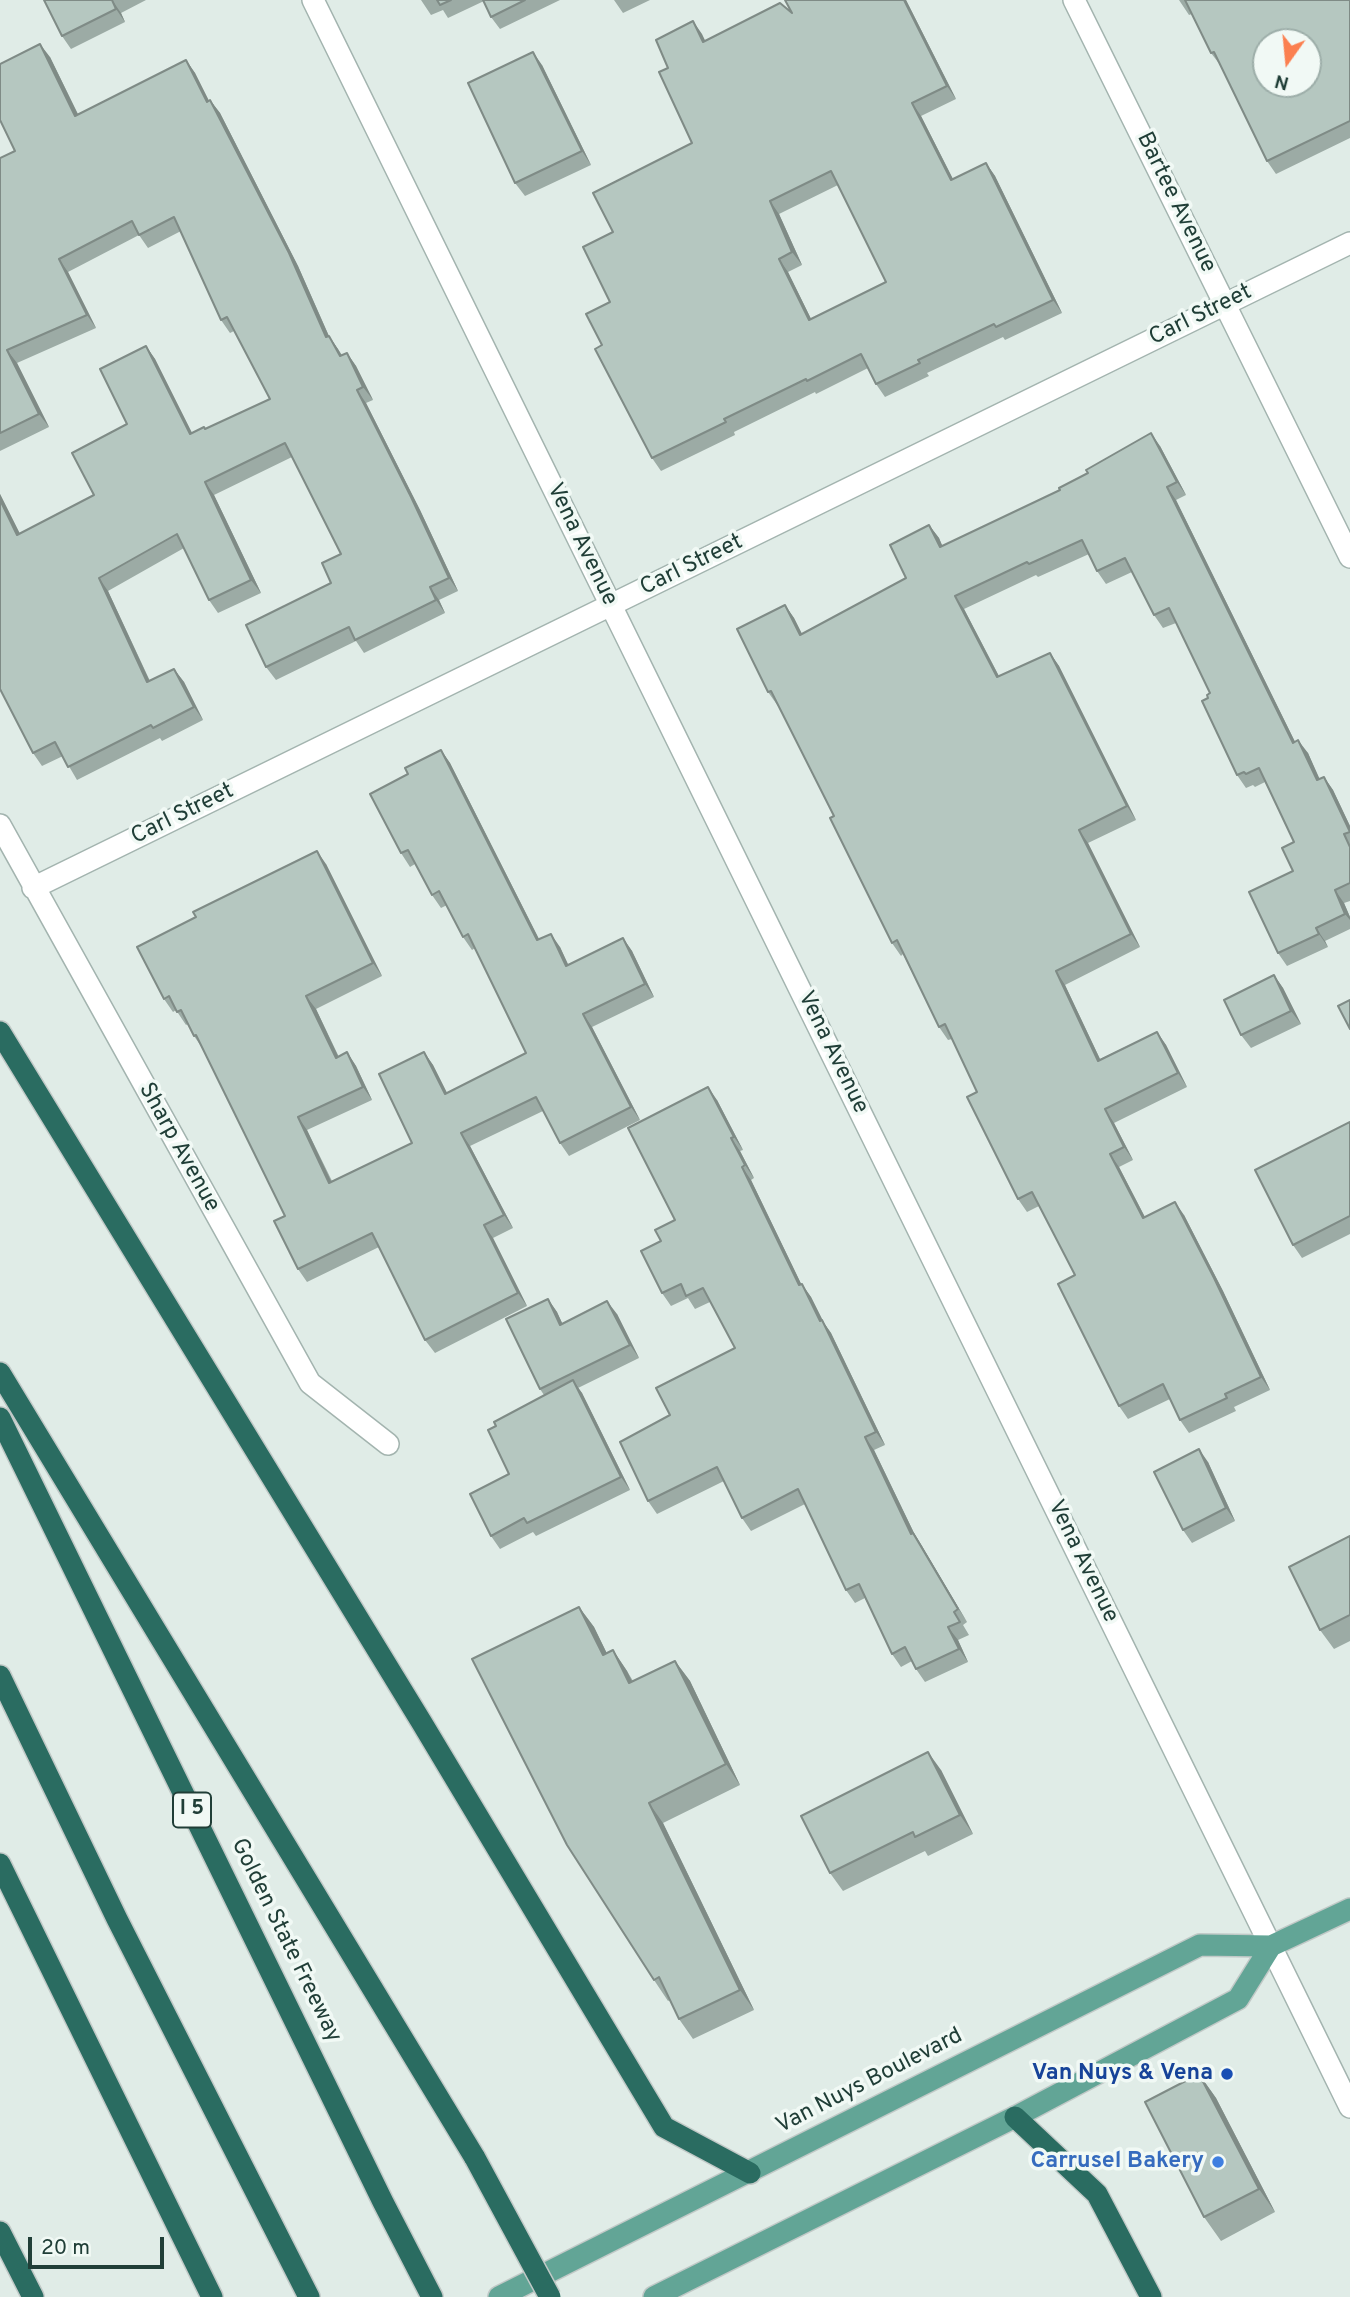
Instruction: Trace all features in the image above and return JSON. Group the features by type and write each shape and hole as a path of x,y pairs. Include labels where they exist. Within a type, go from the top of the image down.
{"highway":[{"path":"0,1032 415,1712 664,2127 750,2172"},
{"path":"0,1373 475,2158 550,2297"},
{"name":"Golden State Freeway","path":"0,1418 432,2297"},
{"path":"0,1676 117,1919 287,2249 309,2297"},
{"path":"0,1864 211,2294"},
{"path":"1015,2117 1097,2194 1151,2297"},
{"path":"0,2232 33,2297"}],"main road":[{"name":"Van Nuys Boulevard","path":"499,2297 1200,1945 1271,1946 1350,1909"},
{"path":"654,2297 1015,2117 1238,1999 1271,1946"}],"street":[{"name":"Vena Avenue","path":"313,0 1350,2106"},
{"name":"Bartee Avenue","path":"1074,0 1350,557"},
{"name":"Carl Street","path":"33,888 1350,243"},
{"name":"Sharp Avenue","path":"0,825 310,1383 388,1444"}],"building":[{"path":"44,0 112,0 116,9 62,36"},
{"path":"437,0 451,0 440,5"},
{"path":"483,0 525,0 491,17"},
{"path":"785,0 904,0 947,86 912,103 951,180 986,163 1053,300 918,360 920,363 876,384 861,354 724,419 726,422 652,458 595,349 602,345 586,314 610,302 583,247 613,232 593,193 692,143 659,72 668,68 656,40 693,21 703,42 780,3 792,13","holes":["831,171 886,282 809,320 779,259 792,252 770,201"]},
{"path":"1185,0 1350,0 1350,121 1267,161 1214,52 1211,53"},
{"path":"40,44 75,116 186,60 207,102 210,100 289,253 326,337 329,336 340,356 347,353 363,387 357,390 449,578 430,587 436,600 355,640 349,627 266,667 246,625 331,583 322,563 341,554 285,443 205,482 251,580 209,600 177,534 99,578 147,682 174,669 194,707 153,728 151,725 68,767 55,742 33,753 0,689 0,500 17,535 94,495 72,453 127,424 100,369 146,346 190,434 270,399 227,317 221,320 174,217 139,235 132,221 59,259 87,315 7,350 39,414 0,433 0,158 15,151 0,120 0,64"},
{"path":"533,52 582,151 515,183 468,83"},
{"path":"1151,433 1177,482 1167,487 1293,743 1298,740 1317,780 1324,777 1350,832 1344,834 1350,847 1350,883 1335,890 1345,914 1316,928 1319,934 1278,953 1249,892 1293,871 1282,848 1294,842 1259,768 1237,775 1202,701 1208,698 1210,693 1169,608 1154,615 1125,558 1097,571 1082,540 955,596 997,677 1050,653 1127,806 1079,830 1131,934 1056,971 1098,1061 1157,1032 1178,1073 1105,1109 1124,1147 1110,1154 1143,1218 1175,1202 1261,1377 1225,1394 1227,1398 1180,1420 1163,1384 1119,1406 1058,1284 1075,1275 1032,1192 1018,1199 967,1097 977,1092 945,1024 939,1027 897,940 892,943 830,818 834,816 737,629 785,605 800,635 906,578 890,545 929,525 940,547 1060,490 1059,488 1088,473 1086,470"},
{"path":"441,750 537,940 551,934 566,966 623,938 645,984 583,1014 631,1107 560,1143 536,1097 461,1133 504,1215 484,1225 518,1293 425,1340 372,1233 298,1269 274,1221 285,1216 196,1035 194,1036 181,1010 177,1012 169,996 164,999 137,947 196,917 193,912 317,851 373,963 306,996 336,1058 347,1052 363,1087 298,1117 329,1183 412,1143 379,1074 424,1052 445,1094 526,1053 468,934 463,937 439,891 432,895 408,850 401,853 370,794 408,774 405,768"},
{"path":"1274,975 1291,1011 1241,1035 1224,1000"},
{"path":"1350,1000 1350,1029 1338,1006"},
{"path":"708,1087 734,1137 731,1138 745,1165 742,1167 799,1285 802,1284 820,1321 822,1320 876,1432 865,1437 911,1534 913,1533 958,1609 954,1612 960,1622 948,1627 959,1649 916,1669 905,1647 892,1654 859,1584 846,1590 798,1489 742,1518 717,1467 648,1501 620,1442 670,1415 656,1388 735,1348 703,1288 686,1296 681,1284 662,1293 641,1251 661,1241 655,1230 675,1220 628,1128"},
{"path":"1350,1122 1350,1216 1293,1245 1255,1170"},
{"path":"548,1299 560,1325 607,1301 630,1345 540,1389 506,1319"},
{"path":"573,1380 621,1477 527,1523 524,1518 491,1536 470,1494 509,1474 488,1430 496,1426 494,1422"},
{"path":"1199,1449 1226,1508 1183,1530 1154,1472"},
{"path":"1350,1536 1350,1615 1320,1630 1289,1567"},
{"path":"579,1607 603,1655 613,1650 629,1683 675,1661 726,1764 649,1803 740,1990 679,2019 659,1977 654,1980 567,1845 472,1659"},
{"path":"928,1752 960,1815 915,1837 913,1832 830,1873 801,1816"},
{"path":"1199,2074 1259,2189 1204,2217 1145,2102"}],"place":[{"name":"Van Nuys & Vena","path":"1227,2074"},
{"name":"Carrusel Bakery","path":"1218,2162"}]}
